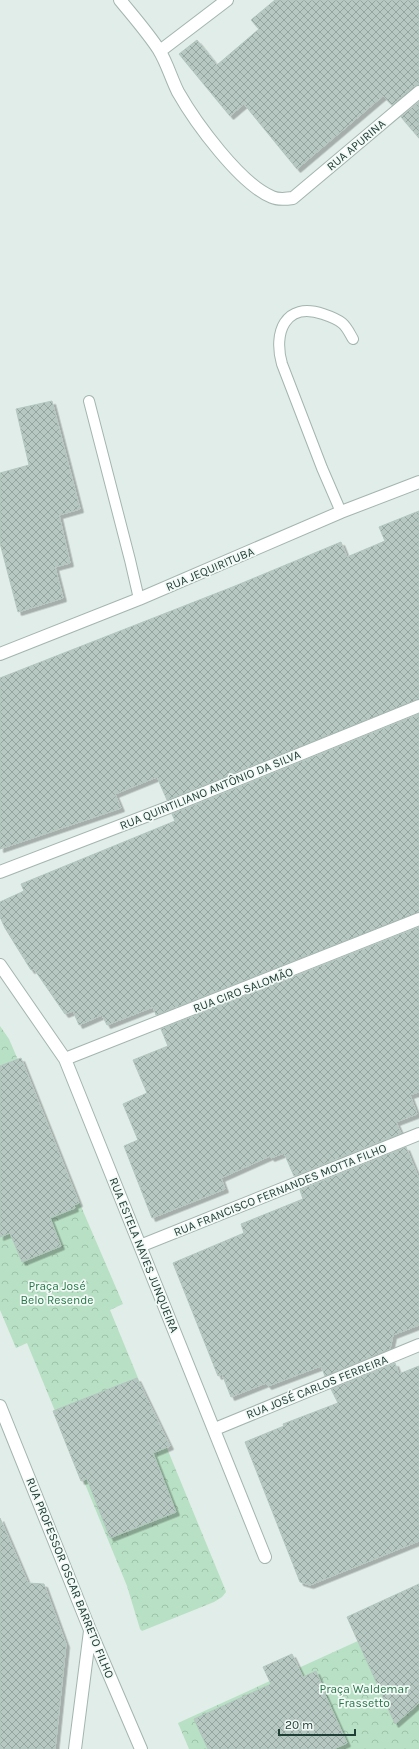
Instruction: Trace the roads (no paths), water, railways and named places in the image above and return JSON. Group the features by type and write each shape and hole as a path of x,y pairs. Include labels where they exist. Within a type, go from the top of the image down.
{"street":[{"path":"120,0 160,51 227,0"},
{"name":"RUA APURINA","path":"160,51 179,92 197,122 233,167 264,193 273,198 283,200 293,198 419,92"},
{"name":"RUA JEQUIRITUBA","path":"0,654 139,600 341,512 419,482"},
{"name":"RUA QUINTILIANO ANTÔNIO DA SILVA","path":"0,872 172,806 419,706"},
{"name":"RUA CIRO SALOMÃO","path":"66,1059 419,919"},
{"name":"RUA ESTELA NAVES JUNQUEIRA","path":"0,965 66,1059 265,1557"},
{"name":"RUA FRANCISCO FERNANDES MOTTA FILHO","path":"140,1246 419,1134"},
{"name":"RUA JOSÉ CARLOS FERREIRA","path":"214,1429 419,1345"},
{"name":"RUA PROFESSOR OSCAR BARRETO FILHO","path":"0,1406 90,1630 141,1749"},
{"path":"74,1749 90,1630"}],"lane":[{"path":"341,512 322,468 282,364 278,351 278,337 283,325 291,316 302,311 317,312 329,315 343,324 353,339"},
{"path":"89,401 139,600"}],"park label":[{"name":"Praça José Belo Resende","path":"57,1293"},
{"name":"Praça Waldemar Frassetto","path":"364,1696"}]}
